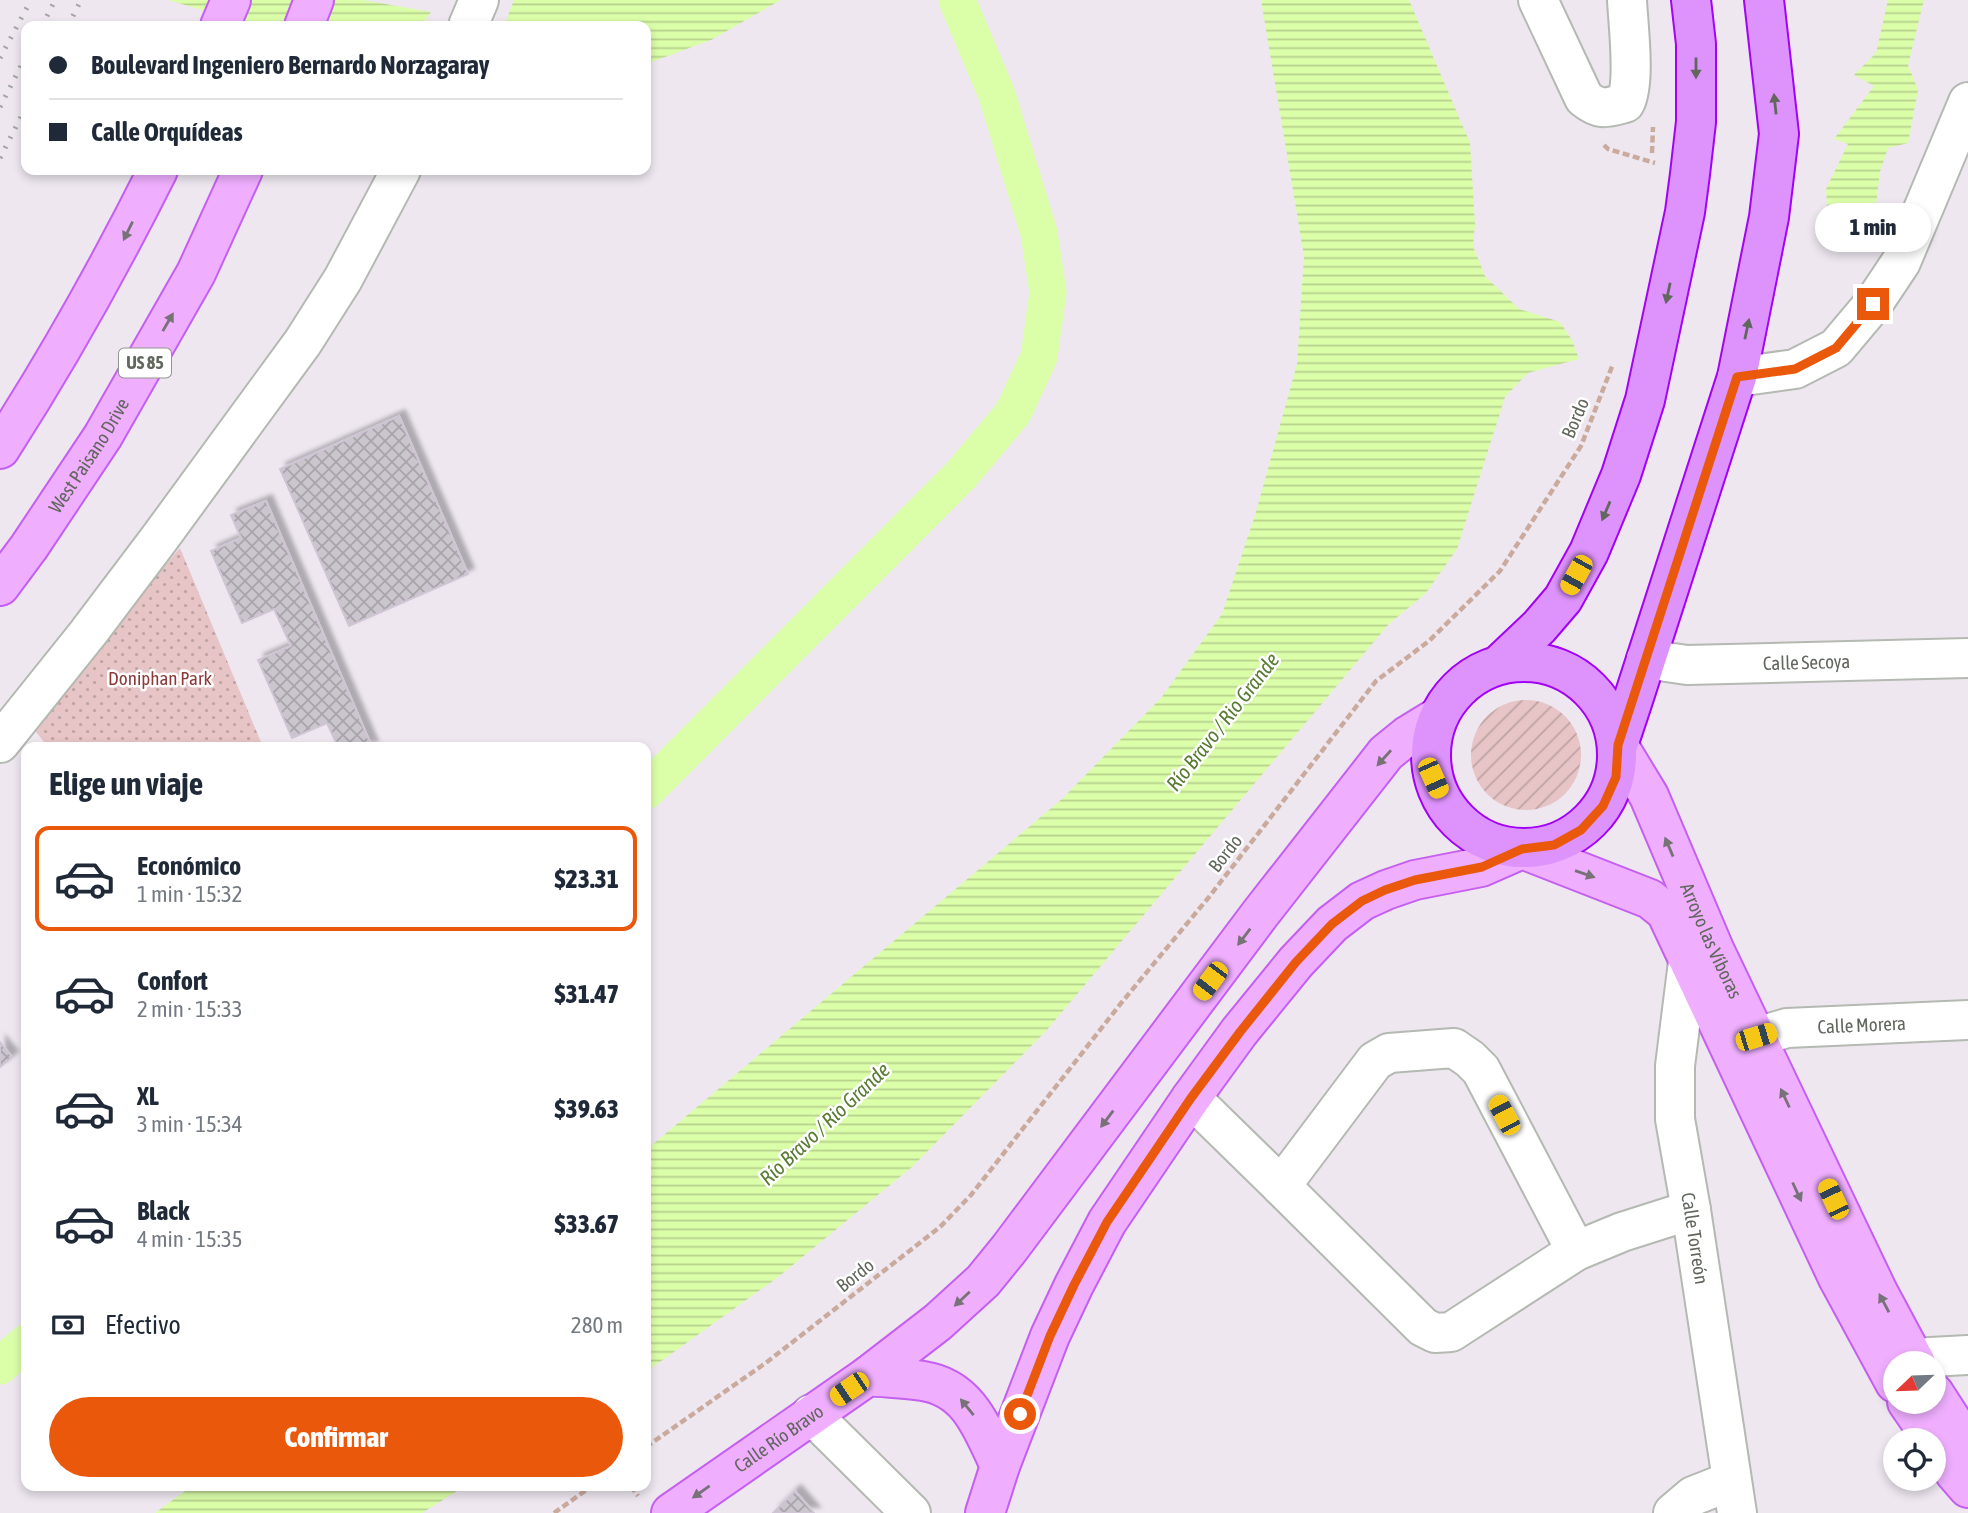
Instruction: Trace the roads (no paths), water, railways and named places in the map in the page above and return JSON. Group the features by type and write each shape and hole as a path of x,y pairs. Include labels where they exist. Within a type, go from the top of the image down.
{"highway":[{"path":"1501,663 1539,627 1563,599 1589,552 1621,475 1645,400 1685,212 1696,122 1696,44 1691,0"},
{"path":"1618,745 1611,719 1597,696 1578,677 1554,666 1527,661 1501,663 1475,674 1453,693 1438,717 1430,747 1433,778 1445,806 1466,828 1492,843 1522,849 1554,845 1581,830 1603,806 1616,777 1618,745 1737,377 1769,217 1779,134 1764,0"}],"main road":[{"path":"222,21 231,0"},
{"path":"306,21 314,0"},
{"path":"0,449 76,325 156,175"},
{"name":"West Paisano Drive","path":"0,586 103,436 196,273 241,175"},
{"name":"Calle Río Bravo","path":"671,1513 868,1376 938,1322 982,1280 1009,1249 1386,753 1438,717"},
{"name":"Arroyo las Víboras","path":"1618,745 1649,796 1701,955 1838,1278 1890,1351"},
{"path":"985,1513 1000,1466 1050,1336 1107,1222 1191,1098 1296,962 1332,924 1362,901 1415,880 1482,867 1522,849"},
{"name":"Arroyo las Víboras","path":"1522,849 1564,867 1618,885 1658,904 1701,955 1756,1037 1878,1292 1897,1351"},
{"path":"868,1376 924,1381 950,1389 969,1406 1000,1466"},
{"path":"1946,1412 1968,1446"},
{"path":"1946,1460 1968,1488"}],"street":[{"path":"470,21 479,0"},
{"path":"1538,0 1584,98 1602,108 1625,103 1629,97 1626,0"},
{"path":"1737,377 1795,369 1836,348 1873,304 1901,262 1968,102"},
{"path":"13,740 303,342 343,279 398,175"},
{"name":"Calle Secoya","path":"1646,659 1687,665 1968,658"},
{"name":"Calle Torreón","path":"1701,955 1675,1066 1675,1119 1734,1497"},
{"name":"Calle Morera","path":"1756,1037 1787,1028 1968,1020"},
{"path":"1281,1186 1376,1060 1390,1054 1454,1048 1481,1070 1576,1251"},
{"path":"1191,1098 1423,1327 1435,1333 1451,1332 1576,1251 1622,1232 1691,1210"},
{"path":"1946,1359 1968,1355"},
{"path":"811,1414 911,1513"},
{"path":"1673,1513 1693,1496 1734,1497"}],"water":[{"path":"168,0 363,0 431,12 425,21 239,21"},
{"path":"514,0 781,0 711,40 651,62 651,21 506,21"},
{"name":"Río Bravo / Rio Grande","path":"1261,0 1409,0 1470,143 1475,224 1473,246 1485,276 1519,309 1560,322 1572,340 1579,359 1528,373 1505,397 1457,549 1426,593 1389,624 1046,1031 912,1167 777,1278 651,1368 651,1146 1062,799 1161,698 1222,614 1256,512 1297,364 1304,256"},
{"path":"1888,0 1924,0 1908,65 1918,90 1908,143 1888,148 1880,172 1874,221 1829,237 1826,189 1848,144 1834,139 1874,86 1854,75 1876,53"},
{"path":"185,1491 457,1491 422,1513 155,1513"}],"waterway":[{"path":"651,786 962,474 1013,413 1039,357 1048,292 1039,233 997,95 957,0"},
{"path":"0,1366 21,1347"}],"railway":[{"path":"0,58 31,0"},
{"path":"44,21 55,0"},
{"path":"70,21 81,0"},
{"path":"0,107 21,66"},
{"path":"0,158 21,117"}],"park label":[{"name":"Doniphan Park","path":"160,678"}]}
